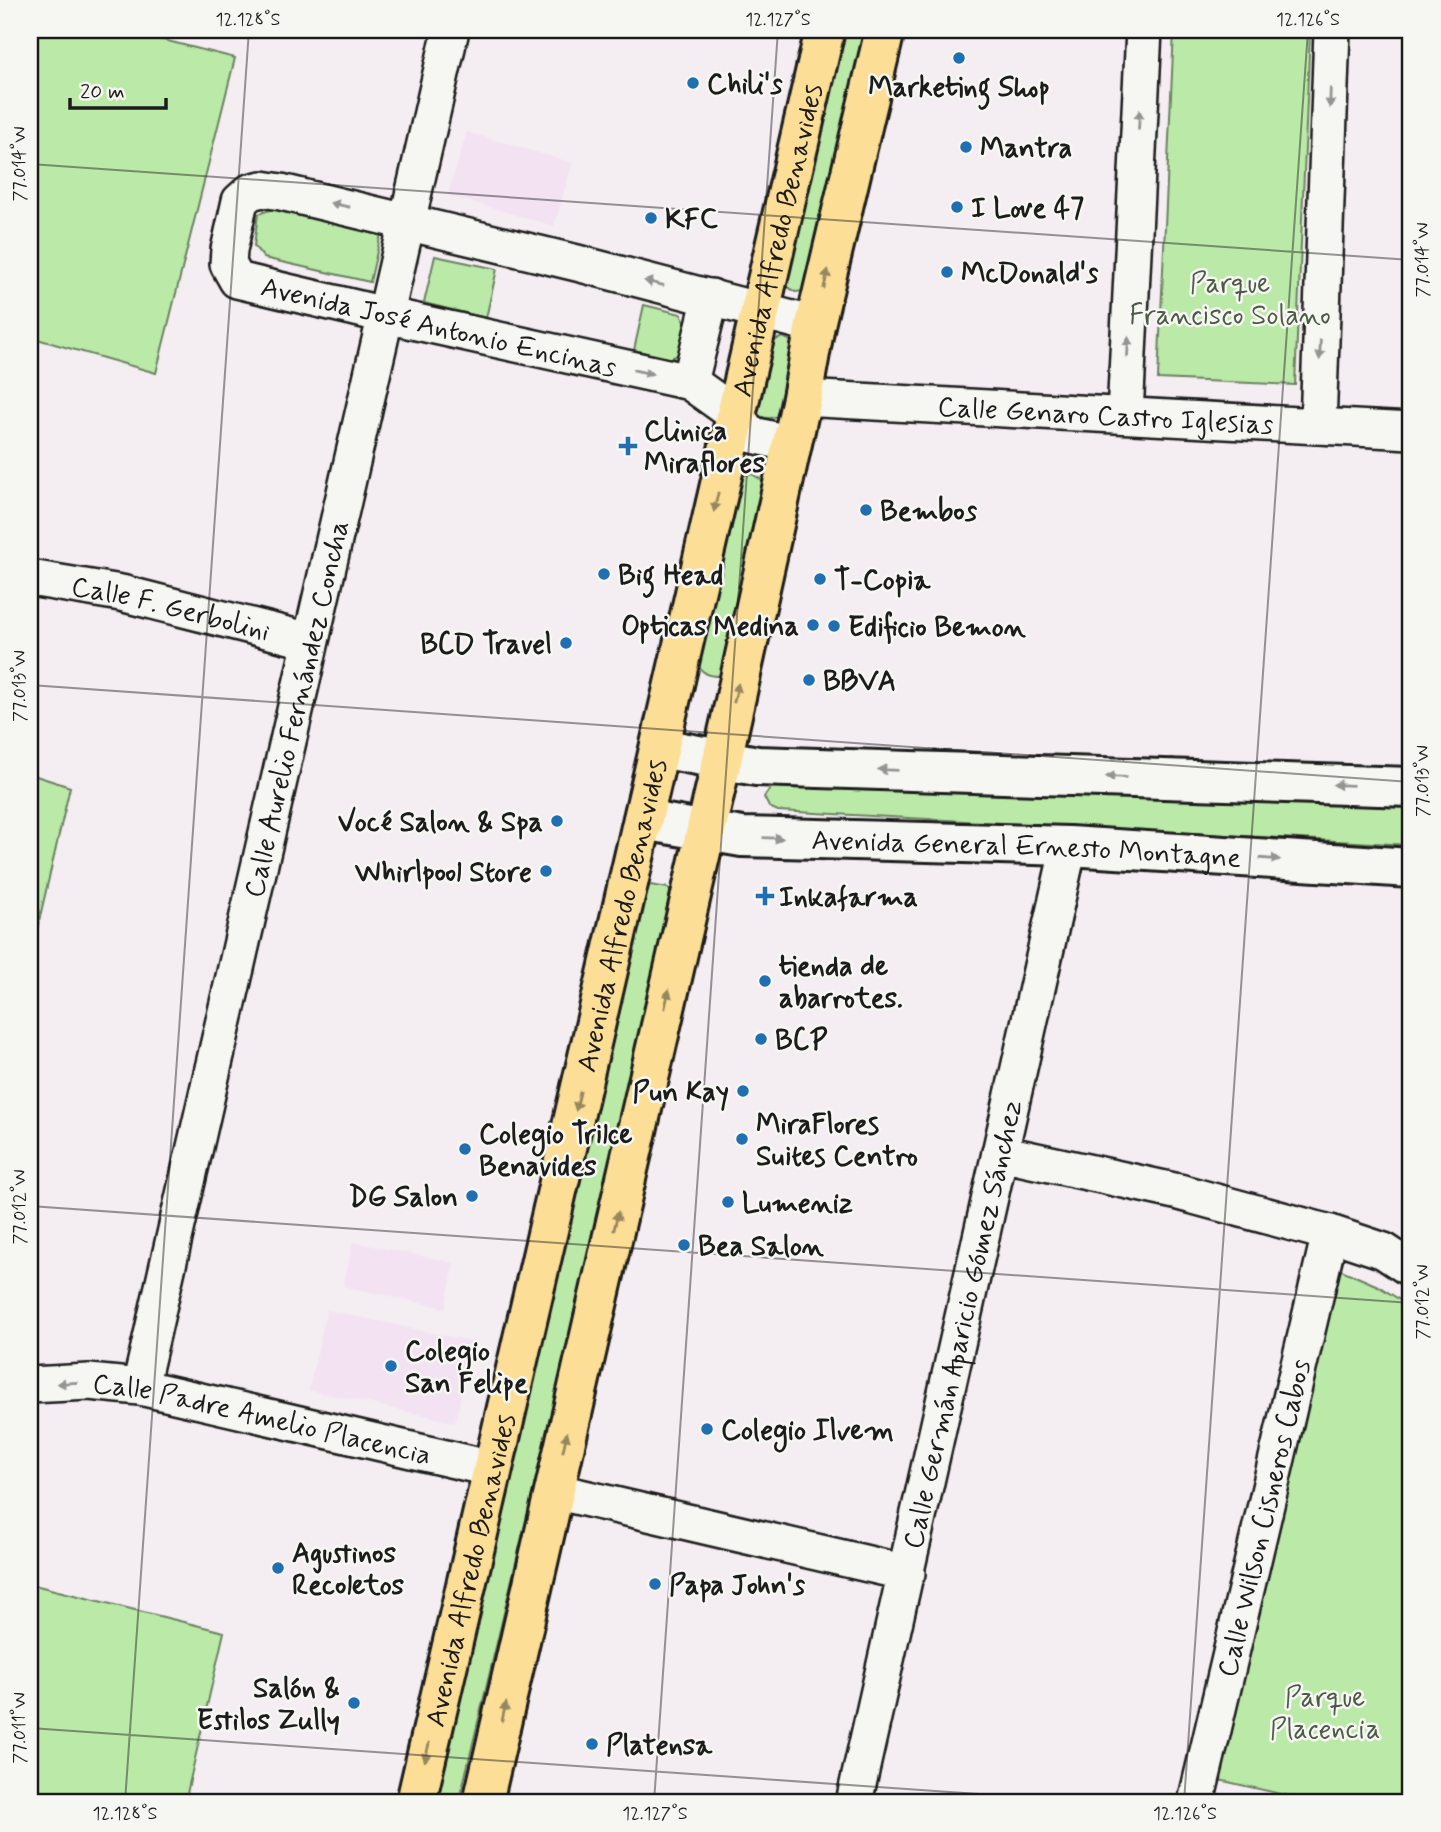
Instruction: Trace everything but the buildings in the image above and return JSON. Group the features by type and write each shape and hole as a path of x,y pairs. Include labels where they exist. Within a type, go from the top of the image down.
{"main road":[{"name":"Avenida Alfredo Benavides","path":"416,1802 825,30"},
{"name":"Avenida Alfredo Benavides","path":"483,1802 722,760 802,398 815,326 885,30"},
{"path":"660,748 757,766 1411,787"},
{"name":"Avenida General Ernesto Montagne","path":"643,820 742,837 1069,846 1411,868"}],"street":[{"name":"Calle Aurelio Fernández Concha","path":"140,1387 451,30"},
{"path":"1125,415 1144,30"},
{"path":"1318,426 1332,30"},
{"name":"Avenida José Antonio Encinas","path":"792,444 749,434 736,415 690,382 237,280 228,264 233,227 240,201 250,192 262,189 407,221 711,297 815,326"},
{"path":"690,382 711,297"},
{"name":"Calle Genaro Castro Iglesias","path":"802,398 1411,431"},
{"name":"Calle F. Gerbolini","path":"30,578 121,593 310,640"},
{"name":"Calle Germán Aparicio Gómez Sánchez","path":"854,1802 1069,846"},
{"path":"1000,1153 1179,1192 1330,1233 1384,1251 1411,1269"},
{"name":"Calle Wilson Cisneros Cabos","path":"1196,1802 1330,1233"},
{"name":"Calle Padre Amelio Placencia","path":"30,1385 89,1382 140,1387 493,1469"},
{"path":"554,1491 907,1573"}],"shaded area":[{"path":"467,132 572,163 554,226 448,195"},
{"path":"353,1242 454,1263 445,1308 344,1286"},
{"name":"Colegio San Felipe","path":"327,1310 473,1342 455,1422 309,1390"}],"green space":[{"path":"30,30 124,30 235,58 156,373 30,337"},
{"path":"845,30 869,30 805,291 795,292 784,284"},
{"name":"Parque Francisco Solano","path":"1174,30 1310,30 1295,385 1158,379"},
{"path":"273,209 381,234 370,282 264,258 254,246 258,214"},
{"path":"435,256 497,269 486,318 424,303"},
{"path":"644,305 681,314 688,327 682,353 669,359 634,350"},
{"path":"783,337 797,344 782,414 765,418 755,413 773,341"},
{"path":"752,474 765,482 723,671 719,676 712,676 698,666 742,475"},
{"path":"30,774 70,787 30,960"},
{"path":"772,786 907,786 1411,805 1411,845 778,811 769,807 764,797"},
{"path":"650,885 668,888 674,898 459,1802 435,1802 640,894"},
{"name":"Parque Placencia","path":"1339,1269 1378,1286 1411,1307 1411,1802 1317,1802 1219,1780"},
{"path":"30,1584 224,1632 185,1802 30,1802"}],"place":[{"name":"Marketing Shop","path":"959,58"},
{"name":"Chili's","path":"693,83"},
{"name":"Mantra","path":"966,147"},
{"name":"I Love 47","path":"957,207"},
{"name":"KFC","path":"651,218"},
{"name":"McDonald's","path":"947,272"},
{"name":"Clinica Miraflores","path":"628,446"},
{"name":"Bembos","path":"866,510"},
{"name":"Big Head","path":"604,574"},
{"name":"T-Copia","path":"820,579"},
{"name":"Opticas Medina","path":"813,625"},
{"name":"Edificio Bemon","path":"834,626"},
{"name":"BCD Travel","path":"566,643"},
{"name":"BBVA","path":"809,680"},
{"name":"Vocé Salon & Spa","path":"557,821"},
{"name":"Whirlpool Store","path":"546,871"},
{"name":"Inkafarma","path":"765,896"},
{"name":"tienda de abarrotes.","path":"765,981"},
{"name":"BCP","path":"761,1039"},
{"name":"Pun Kay","path":"743,1091"},
{"name":"MiraFlores Suites Centro","path":"742,1139"},
{"name":"Colegio Trilce Benavides","path":"465,1149"},
{"name":"DG Salon","path":"472,1196"},
{"name":"Lumeniz","path":"728,1202"},
{"name":"Bea Salon","path":"684,1245"},
{"name":"Colegio San Felipe","path":"391,1366"},
{"name":"Colegio Ilvem","path":"707,1429"},
{"name":"Agustinos Recoletos","path":"278,1568"},
{"name":"Papa John's","path":"655,1584"},
{"name":"Salón & Estilos Zully","path":"354,1703"},
{"name":"Platensa","path":"592,1744"}]}
